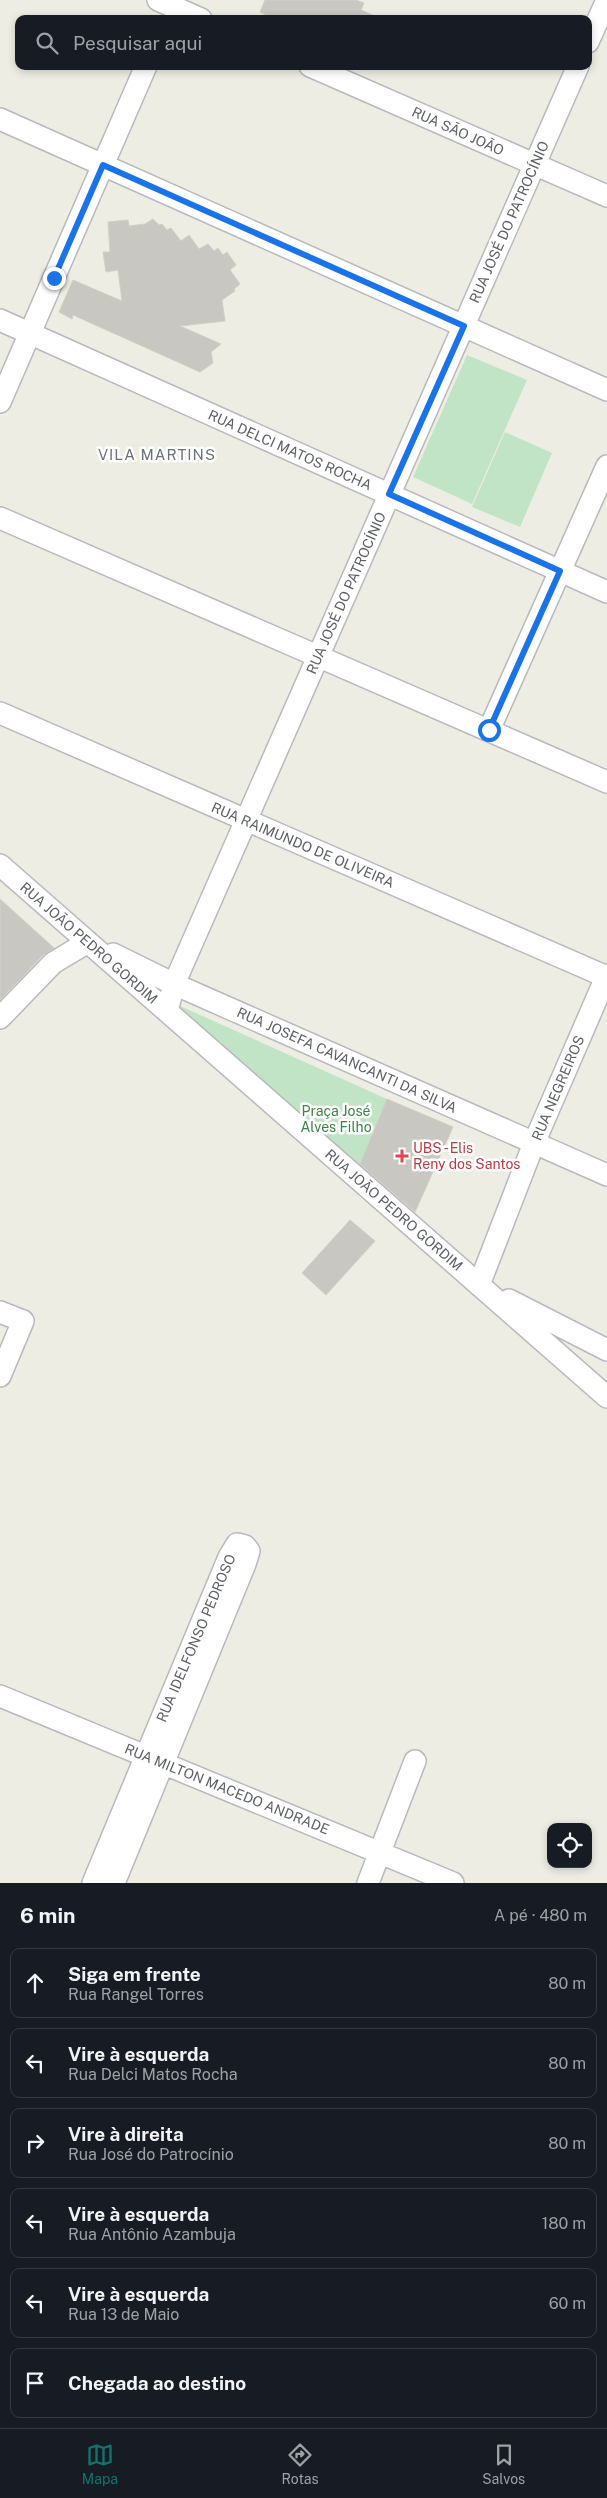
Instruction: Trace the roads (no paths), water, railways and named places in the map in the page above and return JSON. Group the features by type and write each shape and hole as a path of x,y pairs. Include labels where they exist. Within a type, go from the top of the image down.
{"street":[{"path":"592,33 607,0"},
{"path":"168,6 191,15"},
{"path":"0,402 144,70"},
{"name":"RUA SÃO JOÃO","path":"319,70 607,196"},
{"name":"RUA JOSÉ DO PATROCÍNIO","path":"167,1011 174,984 576,70"},
{"path":"0,119 607,390"},
{"name":"RUA DELCI MATOS ROCHA","path":"0,320 607,592"},
{"path":"489,730 607,466"},
{"path":"0,518 607,782"},
{"name":"RUA RAIMUNDO DE OLIVEIRA","path":"0,713 607,976"},
{"name":"RUA JOÃO PEDRO GORDIM","path":"0,865 607,1397"},
{"path":"0,1018 53,963 88,942"},
{"name":"RUA JOSEFA CAVANCANTI DA SILVA","path":"88,942 174,984 607,1175"},
{"name":"RUA NEGREIROS","path":"479,1285 534,1143 607,976"},
{"path":"479,1285 607,1350"},
{"path":"0,1312 23,1321 0,1376"},
{"name":"RUA IDELFONSO PEDROSO","path":"93,1883 155,1760 245,1564 250,1551 245,1546 237,1544 229,1557 155,1760 114,1883"},
{"name":"RUA MILTON MACEDO ANDRADE","path":"0,1696 453,1883"},
{"path":"368,1883 415,1761"}],"place":[{"name":"UBS - Elis Reny dos Santos","path":"402,1156"}],"district":[{"name":"VILA MARTINS","path":"157,455"}],"park label":[{"name":"Praça José Alves Filho","path":"336,1120"}]}
